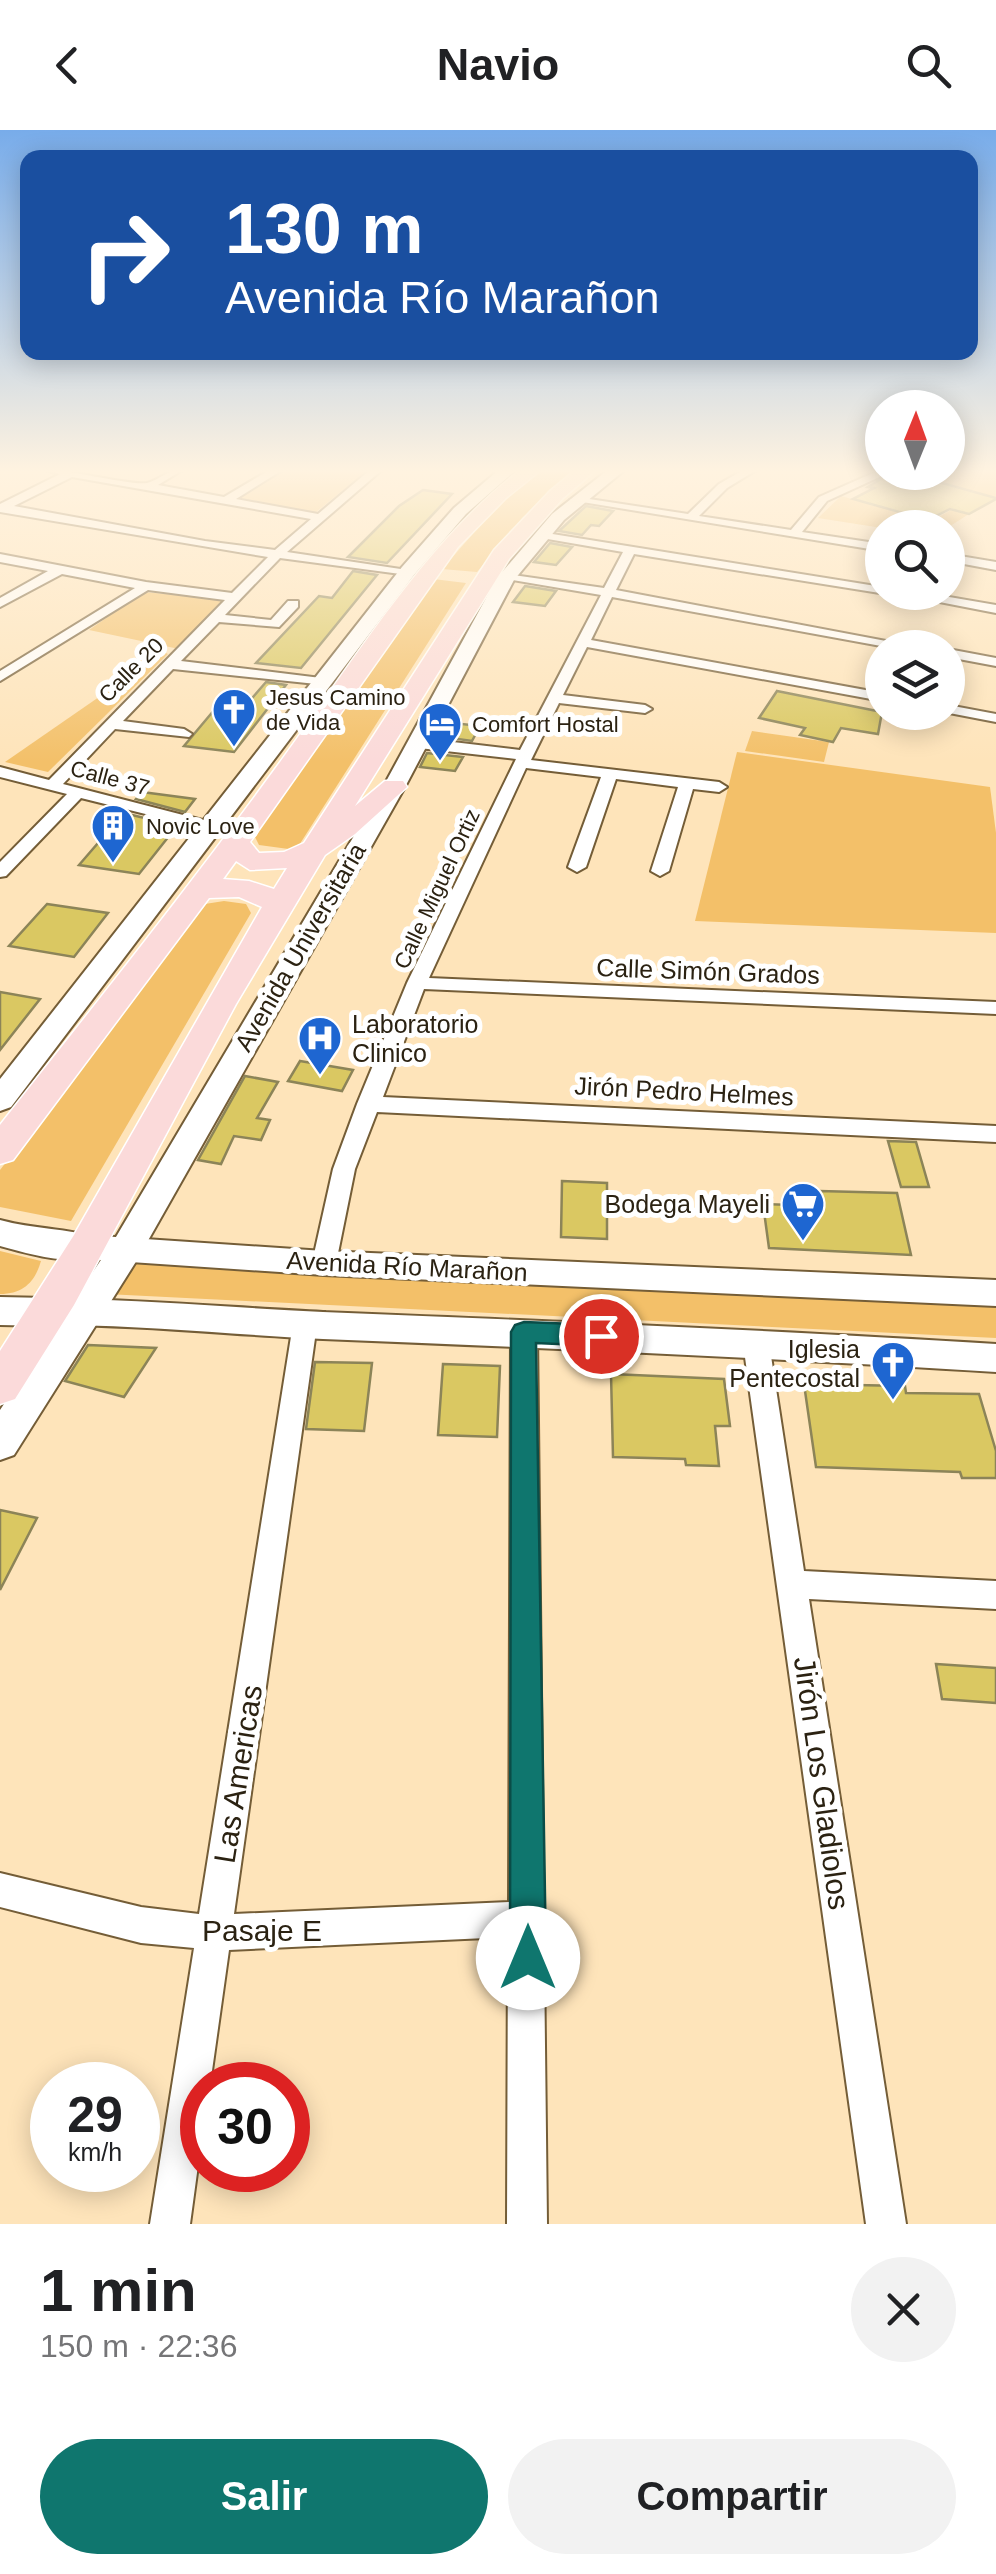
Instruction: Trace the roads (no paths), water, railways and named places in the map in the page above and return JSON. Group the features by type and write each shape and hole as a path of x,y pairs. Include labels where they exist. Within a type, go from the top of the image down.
{"main road":[{"path":"0,1150 208,826 411,567"},
{"path":"0,1100 62,1049 198,891 434,567"},
{"name":"Avenida Universitaria","path":"105,1249 277,907 491,567"},
{"name":"Avenida Universitaria","path":"0,1443 105,1249 394,787 515,567"},
{"path":"236,842 250,861 264,864 278,864 309,854 394,787"},
{"path":"198,891 232,886 254,890 277,907"},
{"name":"Avenida Río Marañon","path":"0,1234 105,1249"},
{"path":"0,1311 68,1312"},
{"name":"Avenida Universitaria","path":"0,1386 68,1312"}],"street":[{"path":"43,567 234,597"},
{"name":"Calle 20","path":"52,786 264,567"},
{"path":"377,567 408,570"},
{"name":"Calle Miguel Ortiz","path":"324,1264 344,1169 417,983 523,759 621,567"},
{"path":"733,567 865,588"},
{"path":"0,603 59,570"},
{"path":"506,578 607,592 865,639"},
{"path":"0,677 146,586"},
{"path":"213,617 274,624 293,604"},
{"path":"965,604 996,609"},
{"path":"582,642 865,694"},
{"path":"965,656 996,662"},
{"path":"168,664 320,682"},
{"path":"554,698 645,709"},
{"path":"965,712 996,718"},
{"path":"109,724 184,734"},
{"path":"418,743 610,774 719,786"},
{"name":"Calle 37","path":"0,772 208,826"},
{"path":"577,867 610,774"},
{"path":"660,871 687,783"},
{"path":"2,867 77,793"},
{"name":"Calle Simón Grados","path":"417,983 996,1008"},
{"name":"Jirón Pedro Helmes","path":"368,1104 996,1134"},
{"name":"Avenida Río Marañon","path":"105,1249 324,1264 996,1292"},
{"path":"68,1312 164,1313 305,1324 756,1342 996,1358"},
{"name":"Las Americas","path":"170,2224 305,1324"},
{"path":"524,1332 527,2224"},
{"name":"Jirón Los Gladiolos","path":"756,1342 886,2224"},
{"path":"794,1584 996,1595"},
{"name":"Pasaje E","path":"0,1890 141,1925 214,1933 528,1919"}],"place":[{"name":"Jesus Camino de Vida","path":"234,748"},
{"name":"Comfort Hostal","path":"440,762"},
{"name":"Novic Love","path":"113,864"},
{"name":"Laboratorio Clinico","path":"320,1076"},
{"name":"Bodega Mayeli","path":"803,1242"},
{"name":"Iglesia Pentecostal","path":"893,1401"}]}
